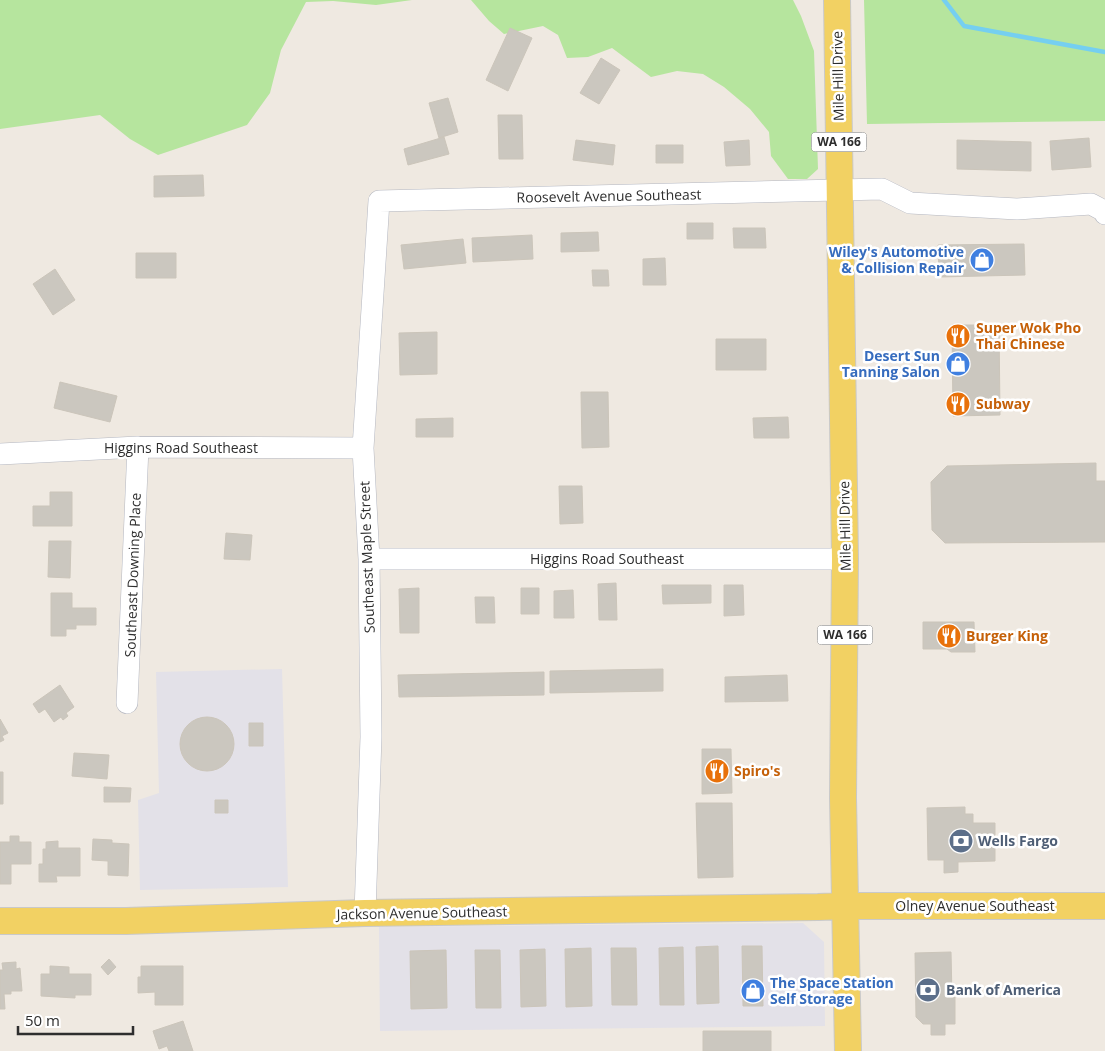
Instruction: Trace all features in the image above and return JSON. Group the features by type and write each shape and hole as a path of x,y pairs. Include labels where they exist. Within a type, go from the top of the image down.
{"main road":[{"name":"Mile Hill Drive","path":"837,0 846,560 843,798 848,1051"},
{"name":"Jackson Avenue Southeast","path":"0,921 126,921 365,913 818,908 845,906"},
{"name":"Olney Avenue Southeast","path":"845,906 1105,906"}],"street":[{"name":"Roosevelt Avenue Southeast","path":"379,201 882,189 910,203 1017,209 1092,204 1104,211 1105,214"},
{"name":"Southeast Maple Street","path":"365,913 371,737 369,559 363,448 379,201"},
{"name":"Higgins Road Southeast","path":"0,454 138,447 363,448"},
{"name":"Southeast Downing Place","path":"128,704 138,447"},
{"name":"Higgins Road Southeast","path":"369,559 846,560"}],"shaded area":[{"path":"282,669 288,887 140,890 138,800 159,793 156,672"},
{"path":"803,923 824,942 825,1026 380,1031 379,927"}],"green space":[{"path":"0,0 412,0 376,5 333,1 306,2 281,50 270,93 247,125 158,155 130,139 100,115 0,129"},
{"path":"471,0 793,0 814,51 818,169 807,179 788,179 771,156 769,132 750,109 724,87 703,74 677,71 651,77 612,48 588,57 567,58 558,35 543,26 504,34 489,21"},
{"path":"864,0 1105,0 1105,121 867,124"}],"building":[{"path":"510,28 532,38 508,91 486,80"},
{"path":"601,58 620,70 599,104 580,93"},
{"path":"448,98 458,132 439,138 429,103"},
{"path":"498,115 522,115 523,159 499,159"},
{"path":"444,137 449,154 408,165 404,149"},
{"path":"1089,138 1091,167 1052,170 1050,141"},
{"path":"576,140 615,145 613,165 573,160"},
{"path":"749,140 750,165 726,166 724,142"},
{"path":"957,140 1031,142 1031,171 957,169"},
{"path":"656,145 683,145 683,163 656,163"},
{"path":"203,175 204,196 154,197 154,176"},
{"path":"687,223 713,223 713,239 687,239"},
{"path":"733,228 765,228 766,248 734,248"},
{"path":"598,232 599,251 561,252 561,233"},
{"path":"532,235 533,259 473,262 472,238"},
{"path":"463,239 466,263 404,269 401,245"},
{"name":"Wiley's Automotive & Collision Repair","path":"1024,244 1025,275 939,277 938,245"},
{"path":"136,253 176,253 176,278 136,278"},
{"path":"665,258 666,285 643,285 643,259"},
{"path":"55,269 75,300 53,315 33,284"},
{"path":"592,270 608,270 609,286 593,286"},
{"path":"952,325 999,325 1000,415 953,416"},
{"path":"437,332 437,374 400,375 399,333"},
{"path":"716,339 766,339 766,370 716,370"},
{"path":"60,382 117,396 110,422 54,408"},
{"path":"581,392 608,392 609,447 582,448"},
{"path":"788,417 789,438 754,438 753,418"},
{"path":"453,418 453,437 416,437 416,419"},
{"path":"1096,463 1096,481 1105,481 1105,542 945,543 932,530 931,482 947,466"},
{"path":"559,486 582,486 583,523 560,524"},
{"path":"50,492 72,492 72,526 33,526 33,506 50,506"},
{"path":"226,533 252,535 250,560 224,559"},
{"path":"49,541 71,541 70,578 48,577"},
{"path":"616,583 617,620 599,620 598,584"},
{"path":"662,585 711,585 711,603 663,604"},
{"path":"724,585 743,585 744,615 724,616"},
{"path":"419,588 419,633 400,633 399,589"},
{"path":"521,588 539,588 539,614 521,614"},
{"path":"573,590 574,618 554,618 554,591"},
{"path":"51,593 72,593 72,608 96,608 96,625 76,625 76,629 66,629 66,636 51,636"},
{"path":"475,597 494,597 495,623 476,623"},
{"name":"Burger King","path":"923,622 974,622 975,652 923,649"},
{"path":"663,669 663,691 550,693 550,671"},
{"path":"544,672 544,695 399,697 398,675"},
{"path":"787,675 788,701 725,702 725,677"},
{"path":"60,685 74,707 66,713 68,716 63,720 61,717 54,722 45,709 39,713 33,704"},
{"path":"202,717 212,717 222,721 230,729 234,744 230,759 222,767 212,771 202,771 192,767 184,759 180,749 180,739 184,729 192,721"},
{"path":"0,719 8,733 2,736 4,740 0,742"},
{"path":"249,723 263,723 263,746 249,746"},
{"name":"Spiro's","path":"702,749 731,749 732,793 702,794"},
{"path":"74,753 109,755 107,779 72,776"},
{"path":"0,772 3,772 3,804 0,804"},
{"path":"104,787 131,788 130,802 104,802"},
{"path":"215,800 228,800 228,813 215,813"},
{"path":"696,803 732,803 733,877 698,878"},
{"name":"Wells Fargo","path":"965,807 965,814 973,814 973,823 995,823 995,861 958,862 958,872 944,873 944,860 928,860 927,808"},
{"path":"10,836 19,836 19,842 31,842 31,864 11,864 11,884 0,884 0,842 10,842"},
{"path":"93,839 112,840 112,843 129,844 128,876 108,875 108,861 92,860"},
{"path":"58,841 58,848 80,848 80,876 56,876 57,882 39,882 39,864 43,864 43,849 46,849 46,842"},
{"path":"718,946 719,1003 697,1004 696,947"},
{"path":"742,946 762,946 763,1006 743,1006"},
{"path":"683,947 684,1005 660,1005 659,948"},
{"path":"591,948 592,1006 566,1007 565,949"},
{"path":"611,948 636,948 637,1005 612,1005"},
{"path":"545,949 546,1006 521,1007 520,950"},
{"path":"446,950 447,1008 411,1009 410,951"},
{"path":"475,950 500,950 501,1008 476,1008"},
{"path":"951,952 955,1024 945,1024 945,1035 931,1035 931,1024 923,1024 916,1017 915,953"},
{"path":"109,959 116,967 108,975 101,967"},
{"path":"16,962 16,969 20,968 22,991 11,991 11,994 4,994 5,1009 0,1009 0,970 3,970 2,963"},
{"path":"50,966 69,967 69,974 91,974 91,995 75,995 75,998 41,996 41,974 50,974"},
{"path":"141,966 183,966 183,1005 155,1005 155,992 138,993 138,977 141,977"},
{"path":"183,1021 193,1051 169,1051 167,1046 159,1049 153,1031"},
{"path":"703,1031 771,1031 771,1051 703,1051"}],"waterway":[{"path":"944,0 964,26 1105,52"}],"place":[{"name":"Wiley's Automotive & Collision Repair","path":"982,260"},
{"name":"Super Wok Pho Thai Chinese","path":"958,336"},
{"name":"Desert Sun Tanning Salon","path":"958,364"},
{"name":"Subway","path":"958,404"},
{"name":"Burger King","path":"949,636"},
{"name":"Spiro's","path":"717,771"},
{"name":"Wells Fargo","path":"961,841"},
{"name":"Bank of America","path":"928,990"},
{"name":"The Space Station Self Storage","path":"753,991"}]}
